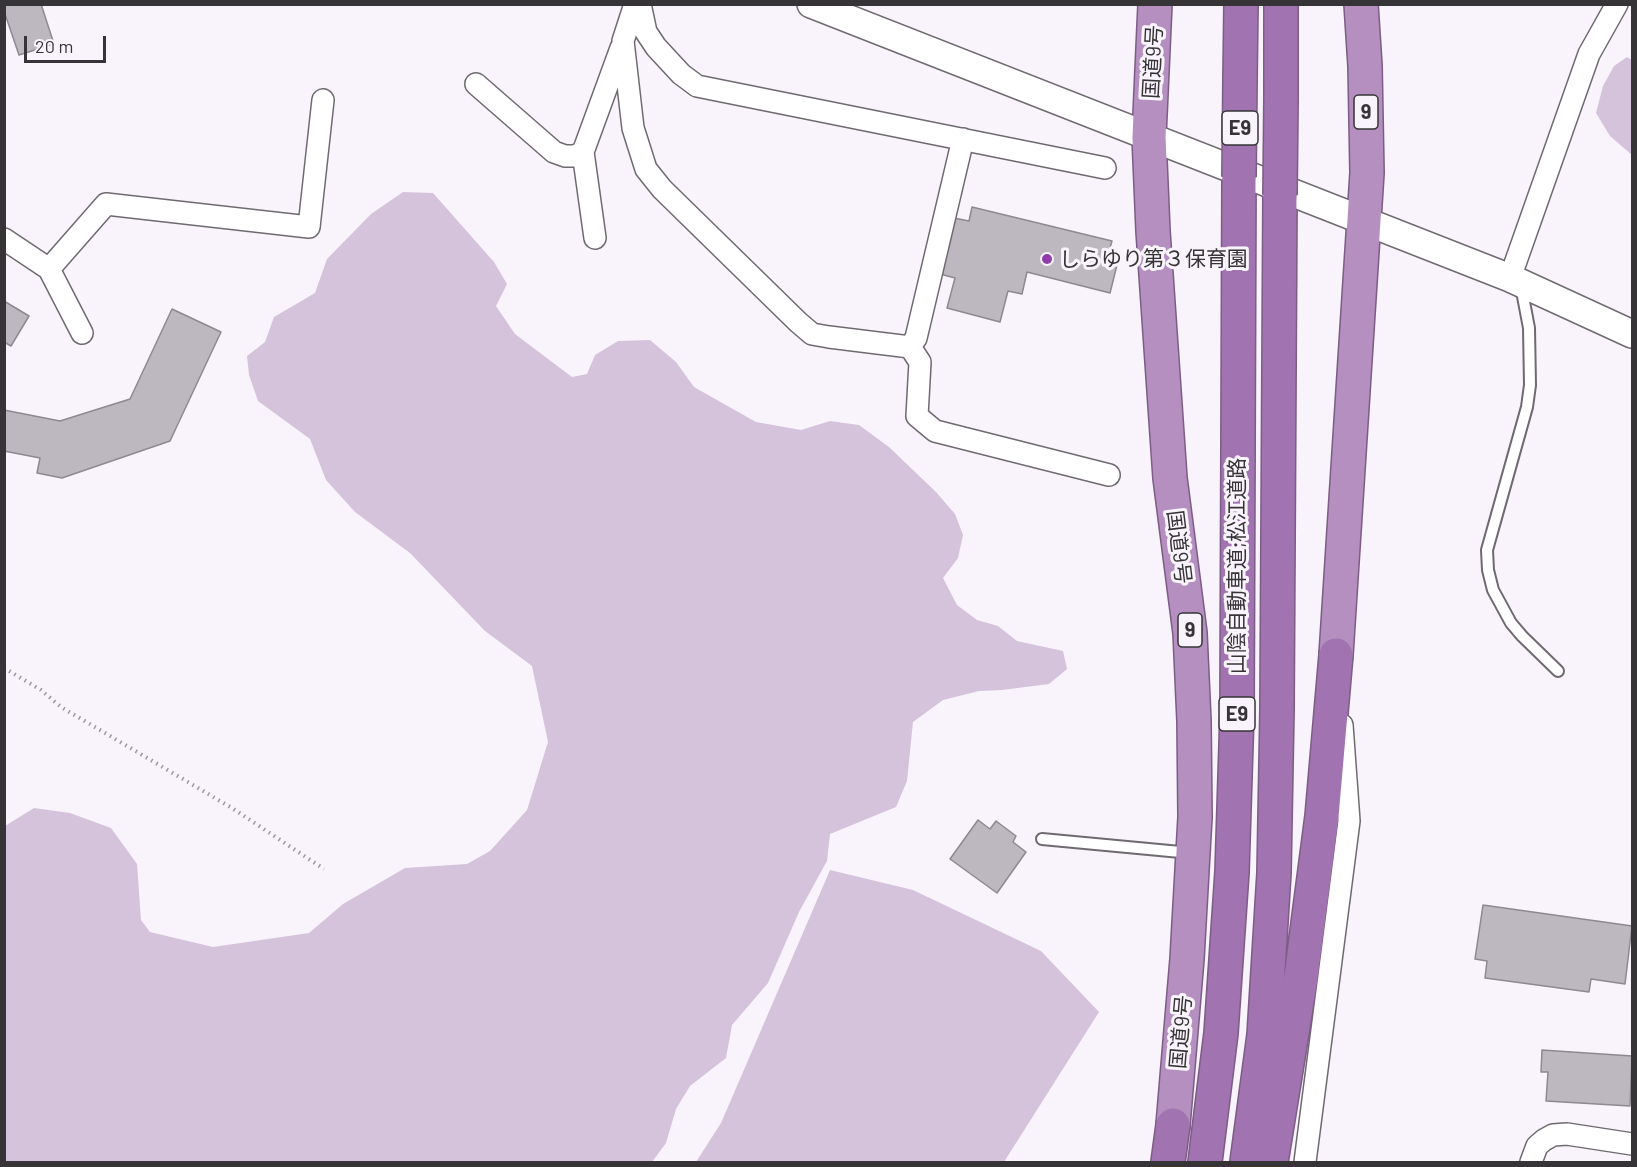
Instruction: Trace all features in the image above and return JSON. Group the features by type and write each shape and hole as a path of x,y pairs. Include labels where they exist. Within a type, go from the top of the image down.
{"highway":[{"name":"国道9号","path":"1155,4 1149,137 1153,231 1170,478 1190,633 1195,731 1195,818 1187,959 1173,1125"},
{"name":"山陰自動車道;松江道路","path":"1205,1162 1221,1033 1232,872 1237,713 1240,4"},
{"name":"山陰自動車道;松江道路","path":"1247,1162 1264,1035 1274,873 1281,4"},
{"name":"9","path":"1271,1162 1312,897 1322,816 1336,655 1367,173 1361,4"},
{"name":"9","path":"1168,1162 1173,1125"}],"street":[{"path":"595,238 583,152 635,4"},
{"path":"640,4 646,32 656,47 681,74 697,86 1105,168"},
{"path":"811,4 1364,220 1515,281 1632,334"},
{"path":"1515,281 1589,54 1617,4"},
{"path":"623,41 633,128 646,169 662,189 798,322 812,334 829,338 910,348 920,362 917,416 935,431 1109,476"},
{"path":"476,84 554,152 565,156 575,156 583,152"},
{"path":"49,268 106,204 309,227 323,100"},
{"path":"910,348 916,338 963,139"},
{"path":"4,239 49,268 82,333"},
{"path":"1305,1162 1349,820 1336,655"},
{"path":"1161,1162 1173,1125"},
{"path":"1532,1162 1537,1146 1553,1135 1567,1134 1632,1144"}],"lane":[{"path":"1515,281 1529,328 1530,385 1527,407 1489,540 1488,570 1493,590 1511,622 1558,671"},
{"path":"1042,839 1193,853"}],"path":[{"path":"4,668 41,690 62,707 232,808 324,869"}],"shaded area":[{"path":"1627,57 1632,60 1632,155 1610,136 1596,113 1603,86 1614,66"},
{"path":"403,192 433,193 494,262 507,284 496,306 515,334 572,377 587,374 595,355 618,341 650,340 676,362 694,387 756,422 801,430 830,421 859,425 889,447 936,492 955,514 963,535 958,558 943,578 957,605 977,620 998,626 1017,641 1063,651 1067,669 1049,684 979,691 943,700 913,722 907,781 896,807 830,834 827,861 799,912 768,983 732,1025 726,1058 690,1086 676,1109 666,1143 652,1162 5,1162 5,826 34,808 70,813 111,828 137,864 141,920 150,932 213,947 309,933 343,904 405,868 467,864 490,851 527,810 548,742 532,666 485,631 410,553 355,512 326,480 310,439 258,401 249,375 247,356 265,342 274,317 315,293 327,259 371,214"},
{"path":"830,870 913,890 1041,951 1099,1012 1004,1162 696,1162 721,1123"}],"building":[{"path":"4,4 41,4 54,44 19,55 4,11"},
{"path":"972,207 1112,241 1108,255 1119,257 1110,293 1027,272 1022,294 1008,291 1000,322 947,308 955,278 940,274 954,218 969,221"},
{"path":"4,301 29,316 11,346 4,342"},
{"path":"172,309 221,332 170,441 62,478 37,473 40,458 4,451 4,410 60,421 130,399"},
{"path":"978,820 990,829 996,821 1016,836 1013,842 1026,852 997,893 950,859"},
{"path":"1483,905 1632,926 1625,984 1591,979 1589,992 1485,978 1487,961 1475,959"},
{"path":"1542,1050 1632,1056 1630,1106 1546,1101 1548,1072 1541,1072"}],"place":[{"name":"しらゆり第３保育園","path":"1047,259"}]}
